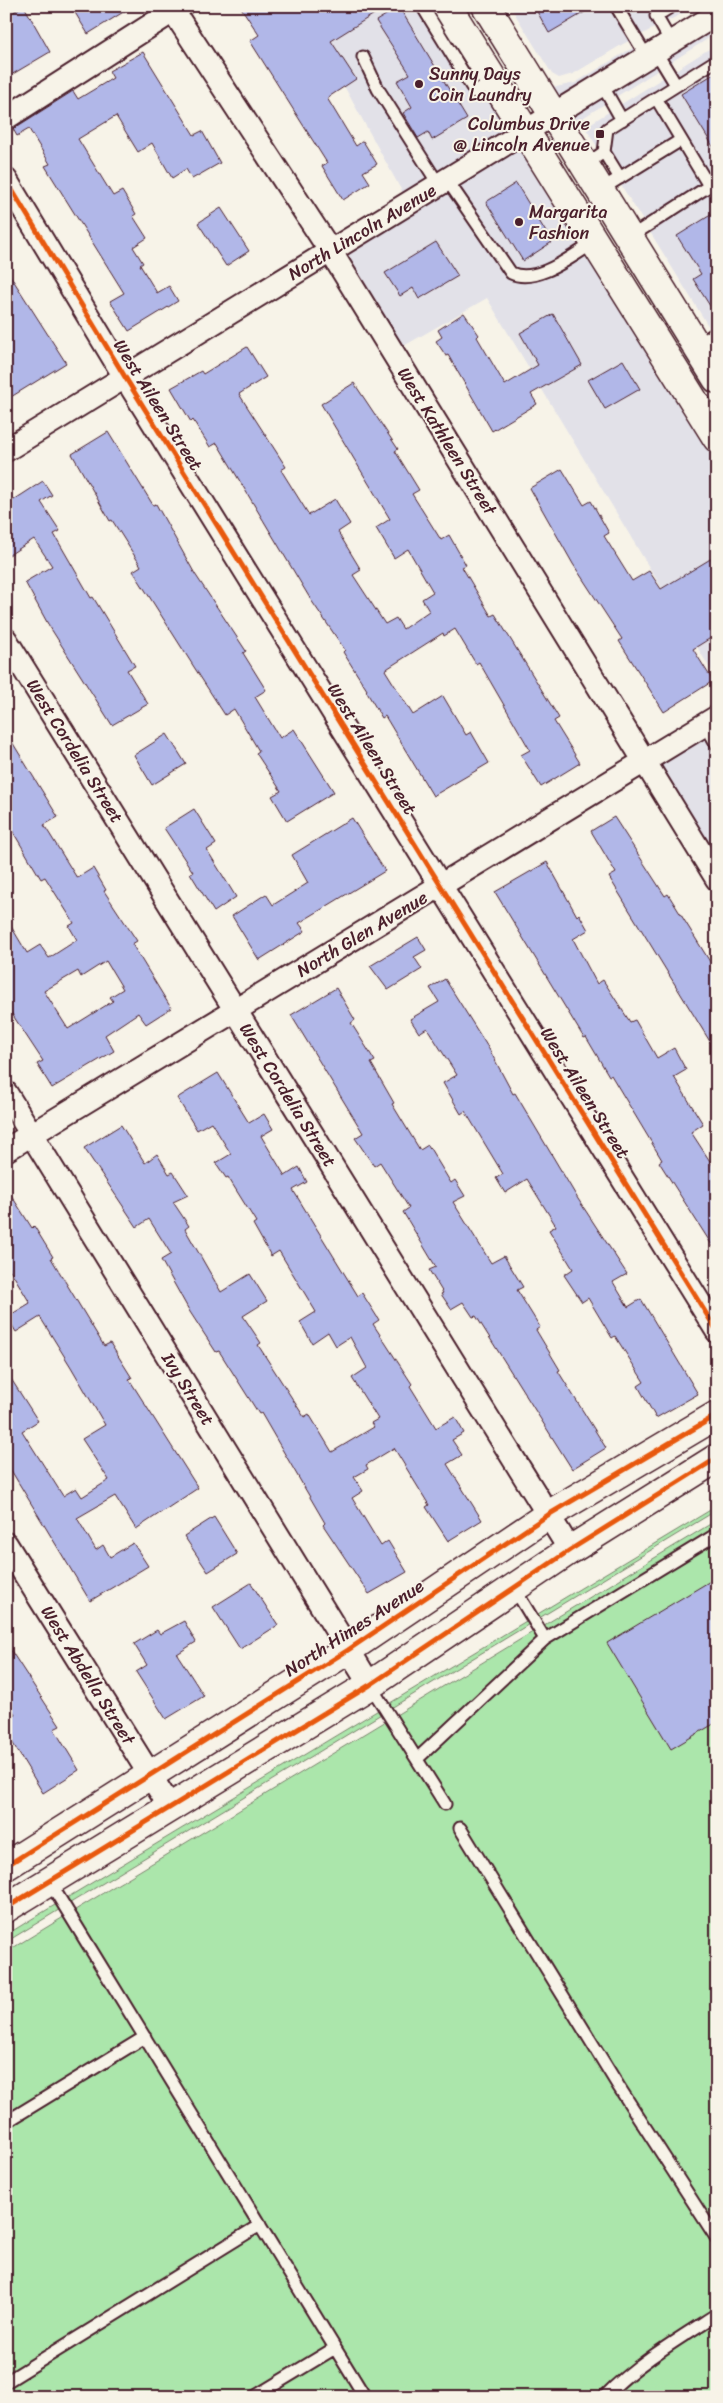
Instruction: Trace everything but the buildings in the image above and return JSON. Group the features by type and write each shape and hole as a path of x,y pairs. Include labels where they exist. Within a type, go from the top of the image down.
{"street":[{"path":"447,6 717,438"},
{"path":"486,6 554,115 594,159 610,184 630,237 707,339 717,379"},
{"path":"6,118 174,8"},
{"name":"West Kathleen Street","path":"174,8 330,252 717,879"},
{"name":"North Lincoln Avenue","path":"6,450 717,14"},
{"name":"West Aileen Street","path":"6,180 125,378 717,1331"},
{"name":"West Cordelia Street","path":"6,640 570,1550"},
{"name":"North Glen Avenue","path":"6,1150 711,721"},
{"name":"Ivy Street","path":"6,1093 370,1685"},
{"name":"North Himes Avenue","path":"6,1866 348,1650 548,1516 717,1415"},
{"path":"6,1908 370,1685 570,1550 717,1458"},
{"name":"West Abdella Street","path":"6,1544 170,1807"},
{"path":"30,1850 50,1882"}],"lane":[{"path":"429,6 424,9 475,92 495,81"},
{"path":"616,6 658,50 676,85"},
{"path":"658,50 656,16 672,6"},
{"path":"711,6 717,14"},
{"path":"363,57 378,89 443,183 511,273 519,277 540,275 595,242"},
{"path":"594,159 607,129 717,60"},
{"path":"602,85 622,120"},
{"path":"630,237 709,186 656,98"},
{"path":"610,184 681,140"},
{"path":"711,721 717,745"},
{"path":"417,1759 545,1639 717,1534"},
{"path":"514,1588 545,1639"},
{"path":"370,1685 445,1804"},
{"path":"460,1828 619,2087 717,2239"},
{"path":"50,1882 365,2397"},
{"path":"6,2122 145,2037"},
{"path":"6,2382 260,2225"},
{"path":"604,2397 615,2385 673,2342 717,2314"},
{"path":"254,2397 335,2348"}],"shaded area":[{"path":"300,6 452,6 525,121 404,195"},
{"path":"510,6 697,6 623,44 573,74 559,78 552,74"},
{"path":"717,26 717,33 581,119 576,124 576,129 555,126"},
{"path":"667,32 544,108 546,82 556,87 575,83 627,51"},
{"path":"717,44 717,340 585,127"},
{"path":"536,138 717,430 717,680 487,298 402,347 346,254"},
{"path":"717,729 717,858 659,764"}],"green space":[{"path":"717,1506 717,1510 6,1942 6,1935 35,1917"},
{"path":"717,1520 717,2397 6,2397 6,1952"}],"cycle path":[{"path":"6,180 125,377 717,1331"},
{"path":"6,1866 348,1650 548,1515 717,1415"},
{"path":"6,1908 370,1685 570,1550 717,1458"}],"place":[{"name":"Sunny Days Coin Laundry","path":"419,84"},
{"name":"Columbus Drive @ Lincoln Avenue","path":"600,134"},
{"name":"Margarita Fashion","path":"519,222"}]}
